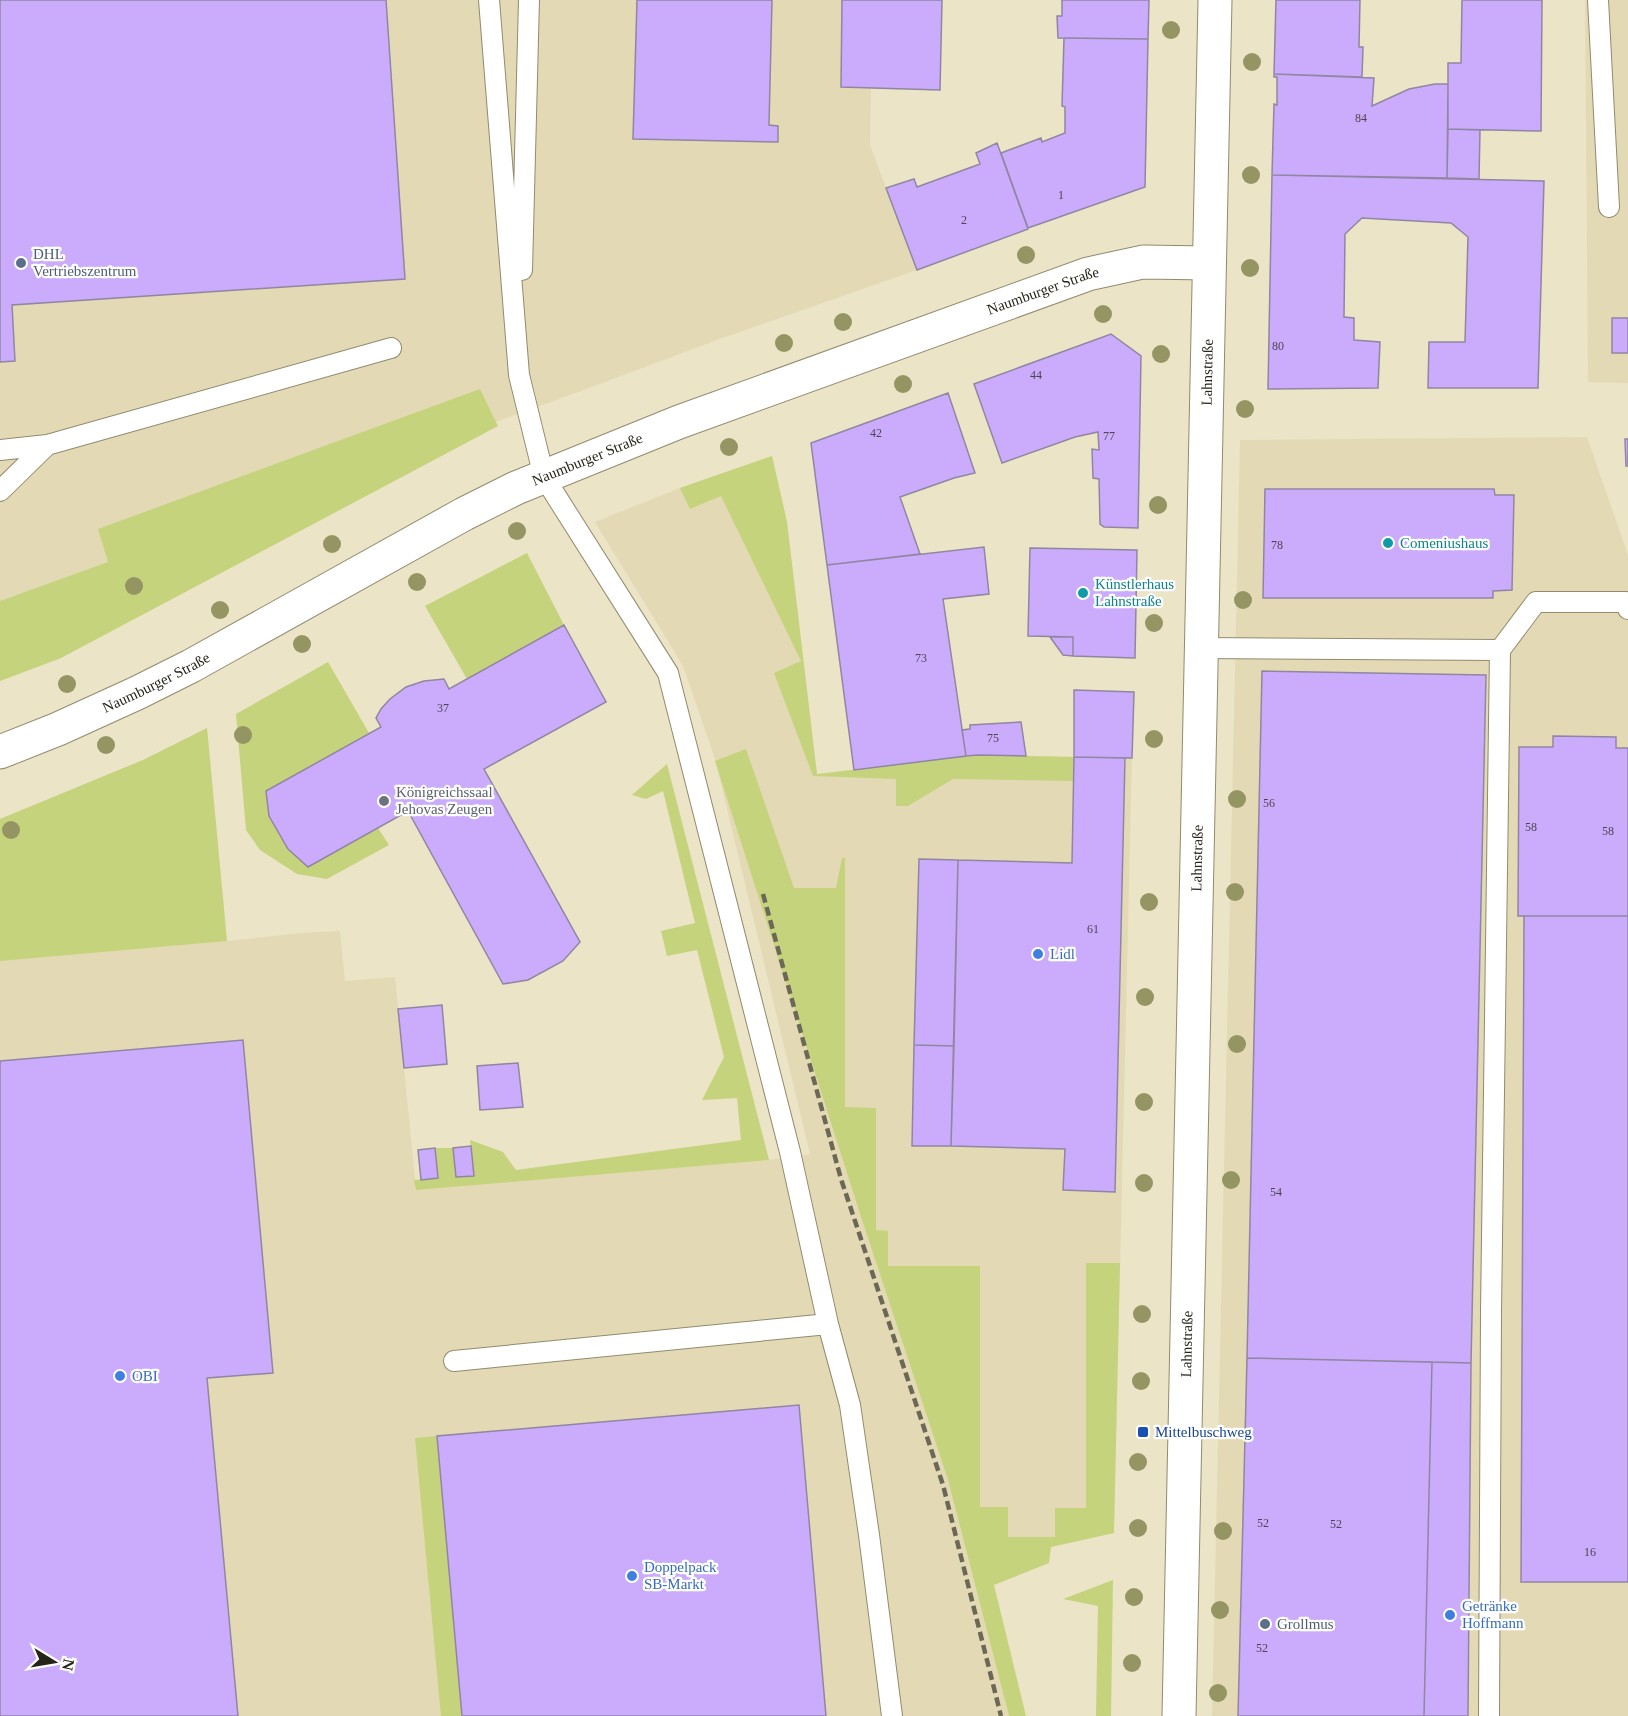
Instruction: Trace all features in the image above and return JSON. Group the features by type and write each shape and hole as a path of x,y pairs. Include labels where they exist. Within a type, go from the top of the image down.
{"street":[{"name":"Lahnstraße","path":"1179,1716 1215,0"},
{"name":"Naumburger Straße","path":"0,752 58,729 137,693 464,514 516,488 679,422 1088,274 1143,262 1209,263"}],"lane":[{"path":"489,0 519,375 544,477 668,673 790,1152 828,1324 850,1405 892,1716"},
{"path":"519,375 529,0"},
{"path":"1598,0 1609,207"},
{"path":"0,450 47,445 391,348"},
{"path":"0,491 47,445"},
{"path":"1489,1716 1491,1323 1500,650 1536,602 1626,602 1628,609"},
{"path":"1202,648 1500,650"},
{"path":"453,1361 828,1324"}],"shaded area":[{"path":"0,0 942,0 940,90 871,89 870,145 917,270 717,340 108,562 109,609 61,658 0,681"},
{"path":"1585,0 1628,0 1628,383 1588,382"},
{"path":"1587,437 1628,555 1628,1716 1212,1716 1240,440"},
{"path":"772,456 787,522 817,775 978,755 1132,758 1114,1525 983,1559 840,1125 865,1229 948,1480 1009,1716 0,1716 0,819 143,760 207,728 227,941 340,931 345,981 395,977 416,1189 769,1160 810,1154 715,759 683,666 595,522 680,488"}],"green space":[{"path":"480,389 498,426 61,658 0,681 0,601 108,562 98,529"},
{"path":"772,456 787,522 817,774 978,755 1074,757 1073,781 953,779 908,806 896,806 896,779 813,776 774,673 801,661 721,496 690,509 680,488"},
{"path":"527,553 564,625 467,679 425,606"},
{"path":"328,662 369,733 266,791 274,825 290,850 308,867 378,828 389,845 327,879 297,874 260,850 246,830 236,714"},
{"path":"207,728 227,941 0,961 0,819 143,760"},
{"path":"746,749 794,888 836,888 842,858 845,858 845,1107 876,1108 876,1230 888,1231 888,1266 980,1266 980,1507 1008,1507 1008,1537 1055,1537 1055,1508 1086,1508 1086,1263 1120,1263 1114,1533 1051,1547 1049,1563 994,1585 1026,1716 1009,1716 948,1480 715,761"},
{"path":"667,764 769,1160 416,1190 414,1180 437,1178 435,1148 453,1148 456,1177 473,1176 470,1140 503,1152 516,1170 741,1140 737,1098 702,1100 724,1057 697,950 667,956 661,931 695,923 663,791 646,799 632,795"},
{"path":"437,1436 462,1716 441,1716 415,1438"},
{"path":"1113,1580 1111,1716 1096,1716 1098,1606 1063,1599"}],"building":[{"path":"0,0 386,0 405,279 12,305 15,361 0,362"},
{"path":"637,0 772,0 769,125 778,126 778,142 633,139"},
{"path":"842,0 942,0 940,90 841,87"},
{"path":"1062,0 1149,0 1148,39 1058,38 1057,16 1062,16"},
{"path":"1276,0 1360,0 1359,47 1363,47 1362,77 1274,74"},
{"path":"1462,0 1542,0 1541,131 1448,129 1448,63 1461,63"},
{"path":"1064,38 1148,39 1145,187 1028,228 1001,153 1041,138 1042,142 1065,133 1065,107 1062,106"},
{"path":"1274,74 1374,78 1372,106 1409,89 1448,84 1447,178 1272,175 1274,104 1277,105 1277,77 1274,77"},
{"path":"1448,129 1480,130 1479,179 1447,178"},
{"path":"997,143 1028,229 917,270 886,188 914,179 917,187 980,164 976,153"},
{"path":"1272,175 1544,181 1538,388 1428,388 1429,342 1465,342 1468,237 1451,223 1362,218 1345,234 1344,317 1354,318 1354,340 1380,342 1378,388 1268,389"},
{"path":"1612,318 1628,318 1628,353 1612,353"},
{"path":"1111,334 1141,356 1138,528 1104,527 1100,524 1099,479 1093,478 1092,449 1099,450 1098,432 1075,437 1002,463 974,384"},
{"path":"948,393 975,473 900,497 920,554 827,565 811,443"},
{"path":"1625,439 1628,439 1628,466 1626,466"},
{"name":"Comeniushaus","path":"1265,489 1494,489 1495,495 1514,495 1512,590 1493,591 1493,598 1263,598"},
{"path":"984,547 989,594 943,599 966,756 854,770 827,565"},
{"name":"Künstlerhaus Lahnstraße","path":"1030,548 1137,550 1135,658 1073,656 1073,637 1028,636"},
{"name":"Königreichssaal Jehovas Zeugen","path":"564,625 606,702 484,769 580,942 563,961 528,980 503,984 408,811 308,867 288,849 269,816 266,791 381,727 376,718 381,709 406,687 424,681 444,679 449,689"},
{"path":"1050,637 1073,637 1073,656 1063,655"},
{"path":"1262,671 1486,675 1471,1363 1247,1358"},
{"path":"1074,690 1134,692 1132,758 1074,757"},
{"path":"1021,722 1026,756 966,756 962,730 970,729 970,725"},
{"path":"1553,736 1616,737 1616,748 1628,748 1628,916 1518,916 1519,747 1553,747"},
{"name":"Lidl","path":"1074,757 1125,758 1115,1192 1063,1190 1065,1149 951,1146 958,860 1072,863"},
{"path":"919,859 958,860 954,1046 914,1045"},
{"path":"1524,916 1628,916 1628,1582 1521,1582"},
{"path":"442,1005 447,1064 404,1068 398,1009"},
{"name":"OBI","path":"243,1040 273,1373 207,1378 238,1716 0,1716 0,1061"},
{"path":"914,1045 954,1046 951,1146 912,1146"},
{"path":"518,1063 523,1107 480,1110 477,1066"},
{"path":"471,1146 474,1176 456,1177 453,1148"},
{"path":"435,1148 438,1178 421,1180 418,1150"},
{"path":"1247,1358 1432,1362 1424,1716 1238,1716"},
{"path":"1432,1362 1471,1363 1468,1716 1424,1716"},
{"name":"Doppelpack SB-Markt","path":"799,1405 826,1716 462,1716 437,1436"}],"railway":[{"path":"763,894 841,1179 943,1485 1001,1716"}],"place":[{"name":"DHL Vertriebszentrum","path":"21,263"},
{"name":"Comeniushaus","path":"1388,543"},
{"name":"Künstlerhaus Lahnstraße","path":"1083,593"},
{"name":"Königreichssaal Jehovas Zeugen","path":"384,801"},
{"name":"Lidl","path":"1038,954"},
{"name":"OBI","path":"120,1376"},
{"name":"Mittelbuschweg","path":"1143,1432"},
{"name":"Doppelpack SB-Markt","path":"632,1576"},
{"name":"Getränke Hoffmann","path":"1450,1615"},
{"name":"Grollmus","path":"1265,1624"}]}
